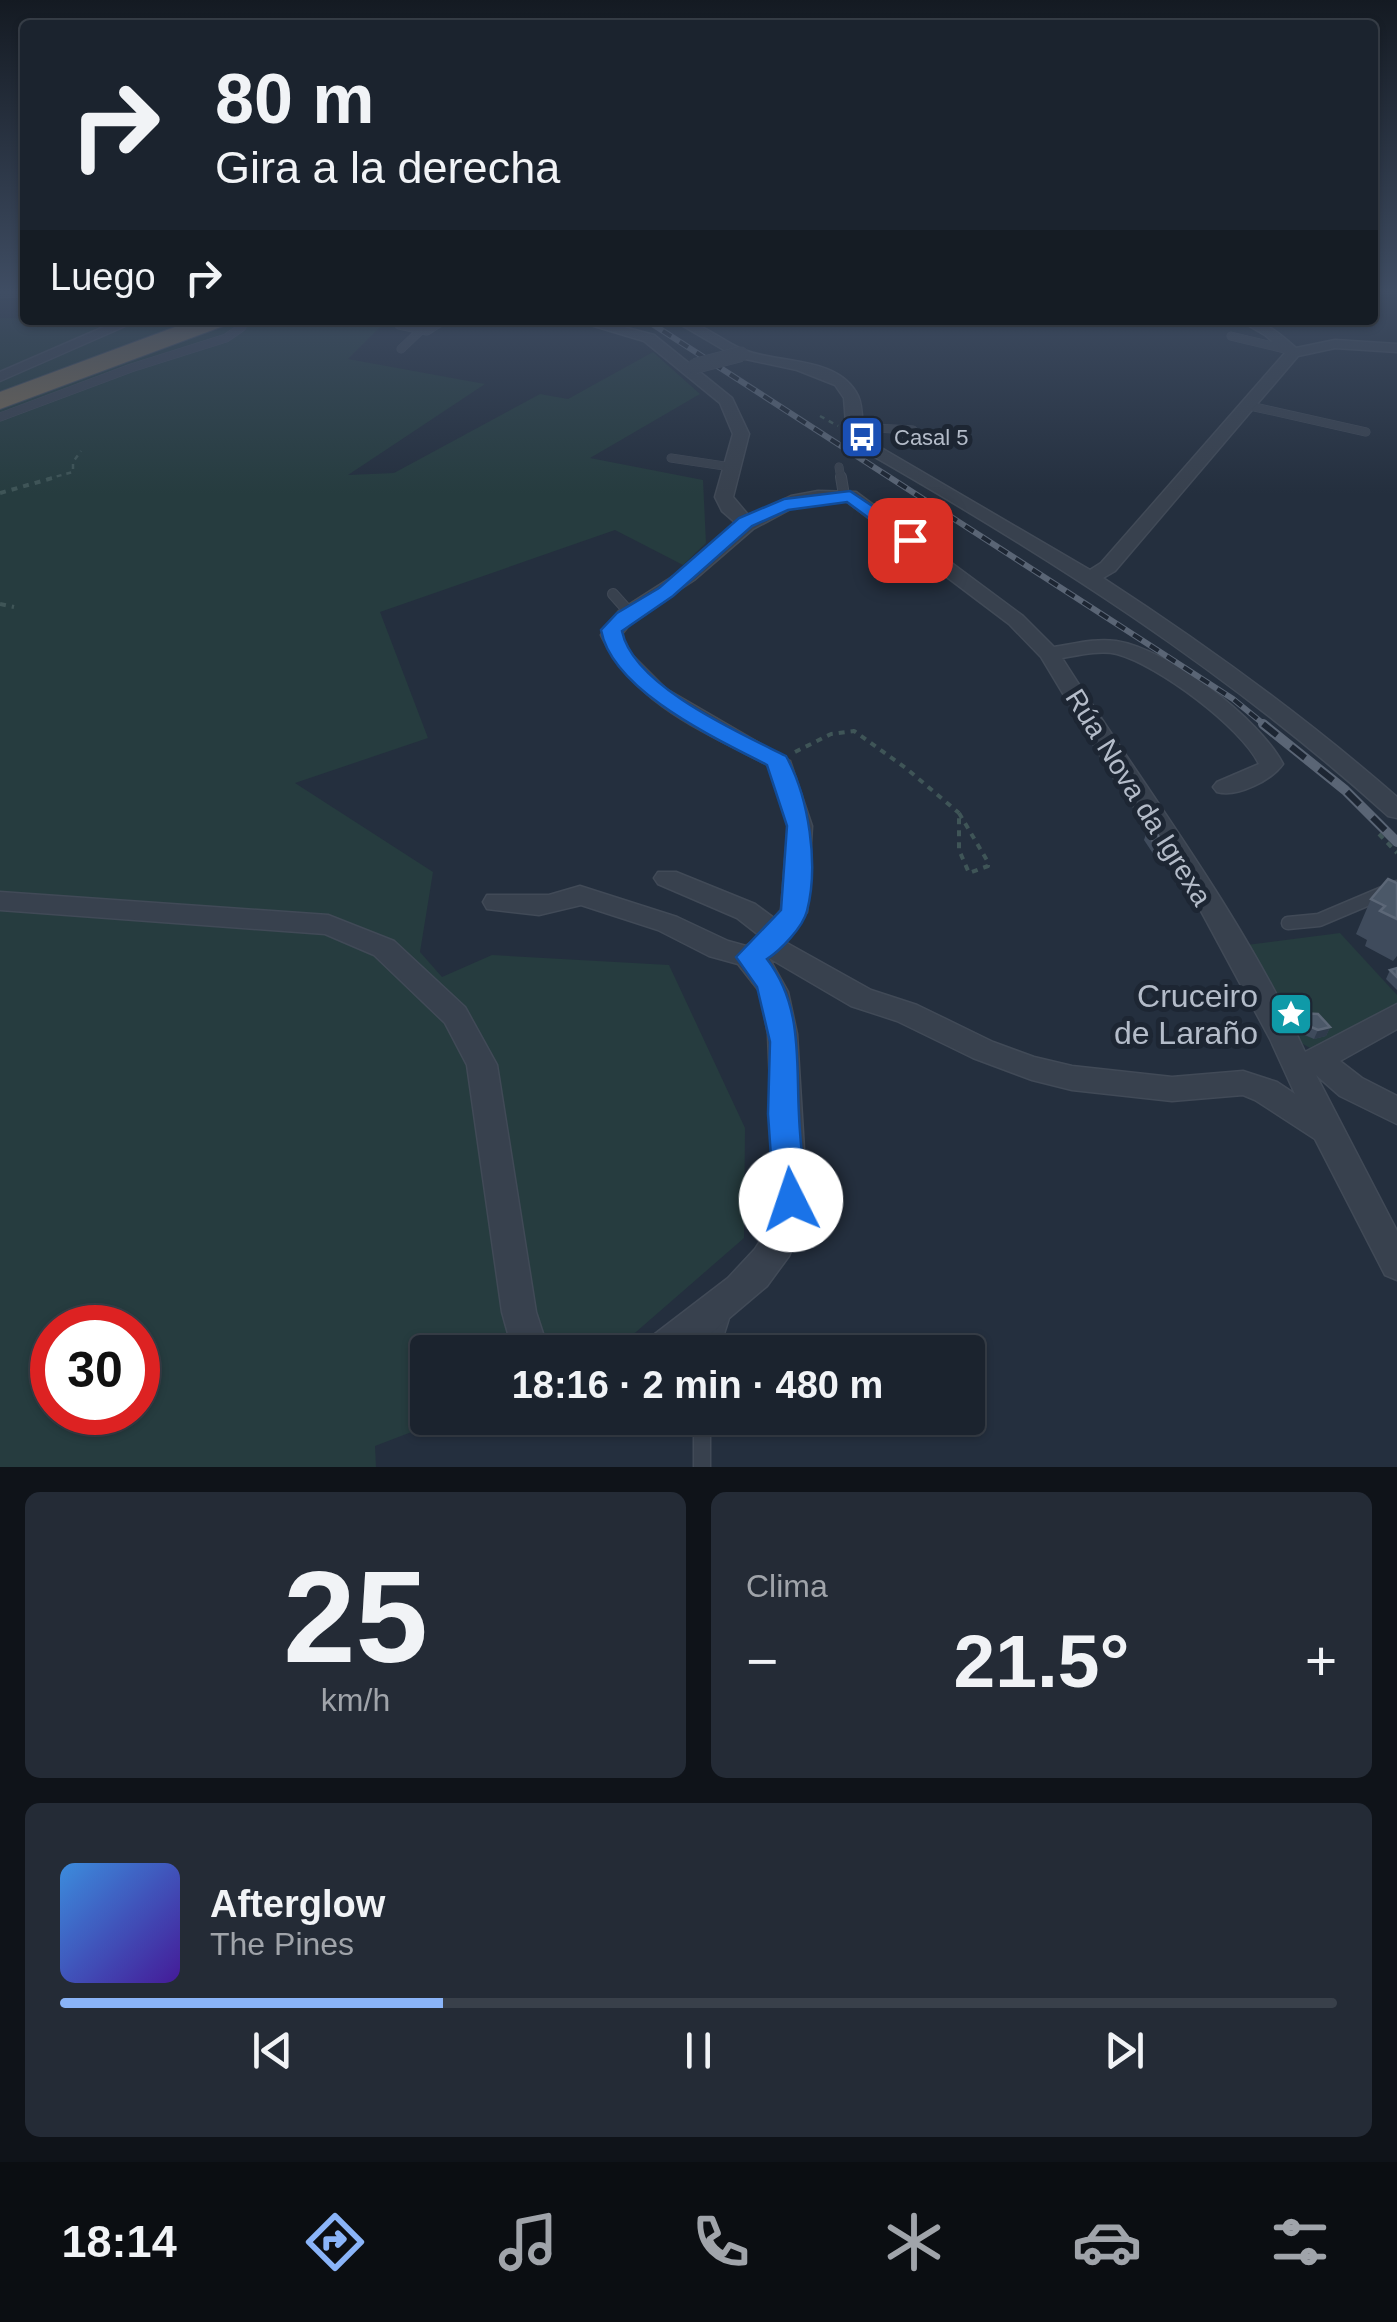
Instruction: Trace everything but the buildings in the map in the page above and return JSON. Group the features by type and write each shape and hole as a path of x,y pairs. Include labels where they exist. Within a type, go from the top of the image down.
{"highway":[{"path":"0,388 96,357"},
{"path":"0,400 114,357"}],"street":[{"path":"0,377 45,357"},
{"path":"676,357 728,401 735,412 741,434 724,497 728,507 745,522"},
{"path":"691,368 729,357"},
{"path":"759,357 801,366 840,382 852,398 855,436 865,445 1160,624 1289,718 1397,810"},
{"path":"1087,580 1108,567 1250,406 1285,357"},
{"path":"765,945 794,912 800,826 778,761 705,724 644,680 614,646 611,635 614,626 666,592 745,522 784,505 844,496"},
{"name":"Rúa Nova da Igrexa","path":"844,496 856,499 1016,620 1049,654 1125,778 1190,870 1310,1066 1326,1130 1397,1264"},
{"path":"1049,654 1111,647 1130,651 1153,662 1236,723 1262,746 1270,764 1268,770 1226,786"},
{"path":"667,878 746,912 765,945 784,1042 784,1114 791,1200 788,1223 776,1248 754,1275 681,1335"},
{"path":"496,902 532,908 561,905 580,895 644,915 700,937 718,949 765,945 861,998 1032,1068 1072,1078 1172,1090 1243,1083 1266,1091 1326,1130"},
{"path":"0,901 328,925 384,948 456,1015 482,1065 525,1335"},
{"path":"1310,1066 1397,1015"},
{"path":"1310,1066 1397,1112"}],"lane":[{"path":"0,416 164,357"},
{"path":"1250,406 1366,432"},
{"path":"854,427 913,430"},
{"path":"672,458 731,467"},
{"path":"840,467 844,496"},
{"path":"613,594 630,613"},
{"path":"1288,922 1318,920 1397,887"},
{"path":"715,1335 726,1298"},
{"path":"702,1435 702,1467"}],"path":[{"path":"0,493 73,472 73,462 81,451"},
{"path":"0,604 14,607"},
{"path":"778,761 851,730 870,738 959,813 988,862 988,866 974,874 960,859 955,842 959,813"},
{"path":"1379,834 1397,853"}],"green space":[{"path":"0,357 350,357 485,384 348,475 394,473 540,394 568,399 643,357 659,357 700,394 590,458 703,480 706,543 683,565 615,530 380,612 428,738 295,783 433,872 420,952 442,977 492,955 669,965 745,1128 744,1238 633,1335 410,1335 410,1433 375,1446 376,1467 0,1467"},
{"path":"1340,933 1397,995 1397,1007 1333,1041 1310,1048 1292,1038 1239,946"}],"railway":[{"path":"704,357 1233,699 1266,726"},
{"path":"1263,724 1345,790 1397,842"}],"place":[{"name":"Casal 5","path":"862,437"},
{"name":"Cruceiro de Laraño","path":"1291,1014"}],"route":[{"path":"791,1200 784,1114 784,1042 770,984 750,957 768,945 794,912 800,826 788,787 778,761 705,724 644,680 614,646 611,635 624,617 666,592 745,522 784,505 850,496 910,540"}]}
